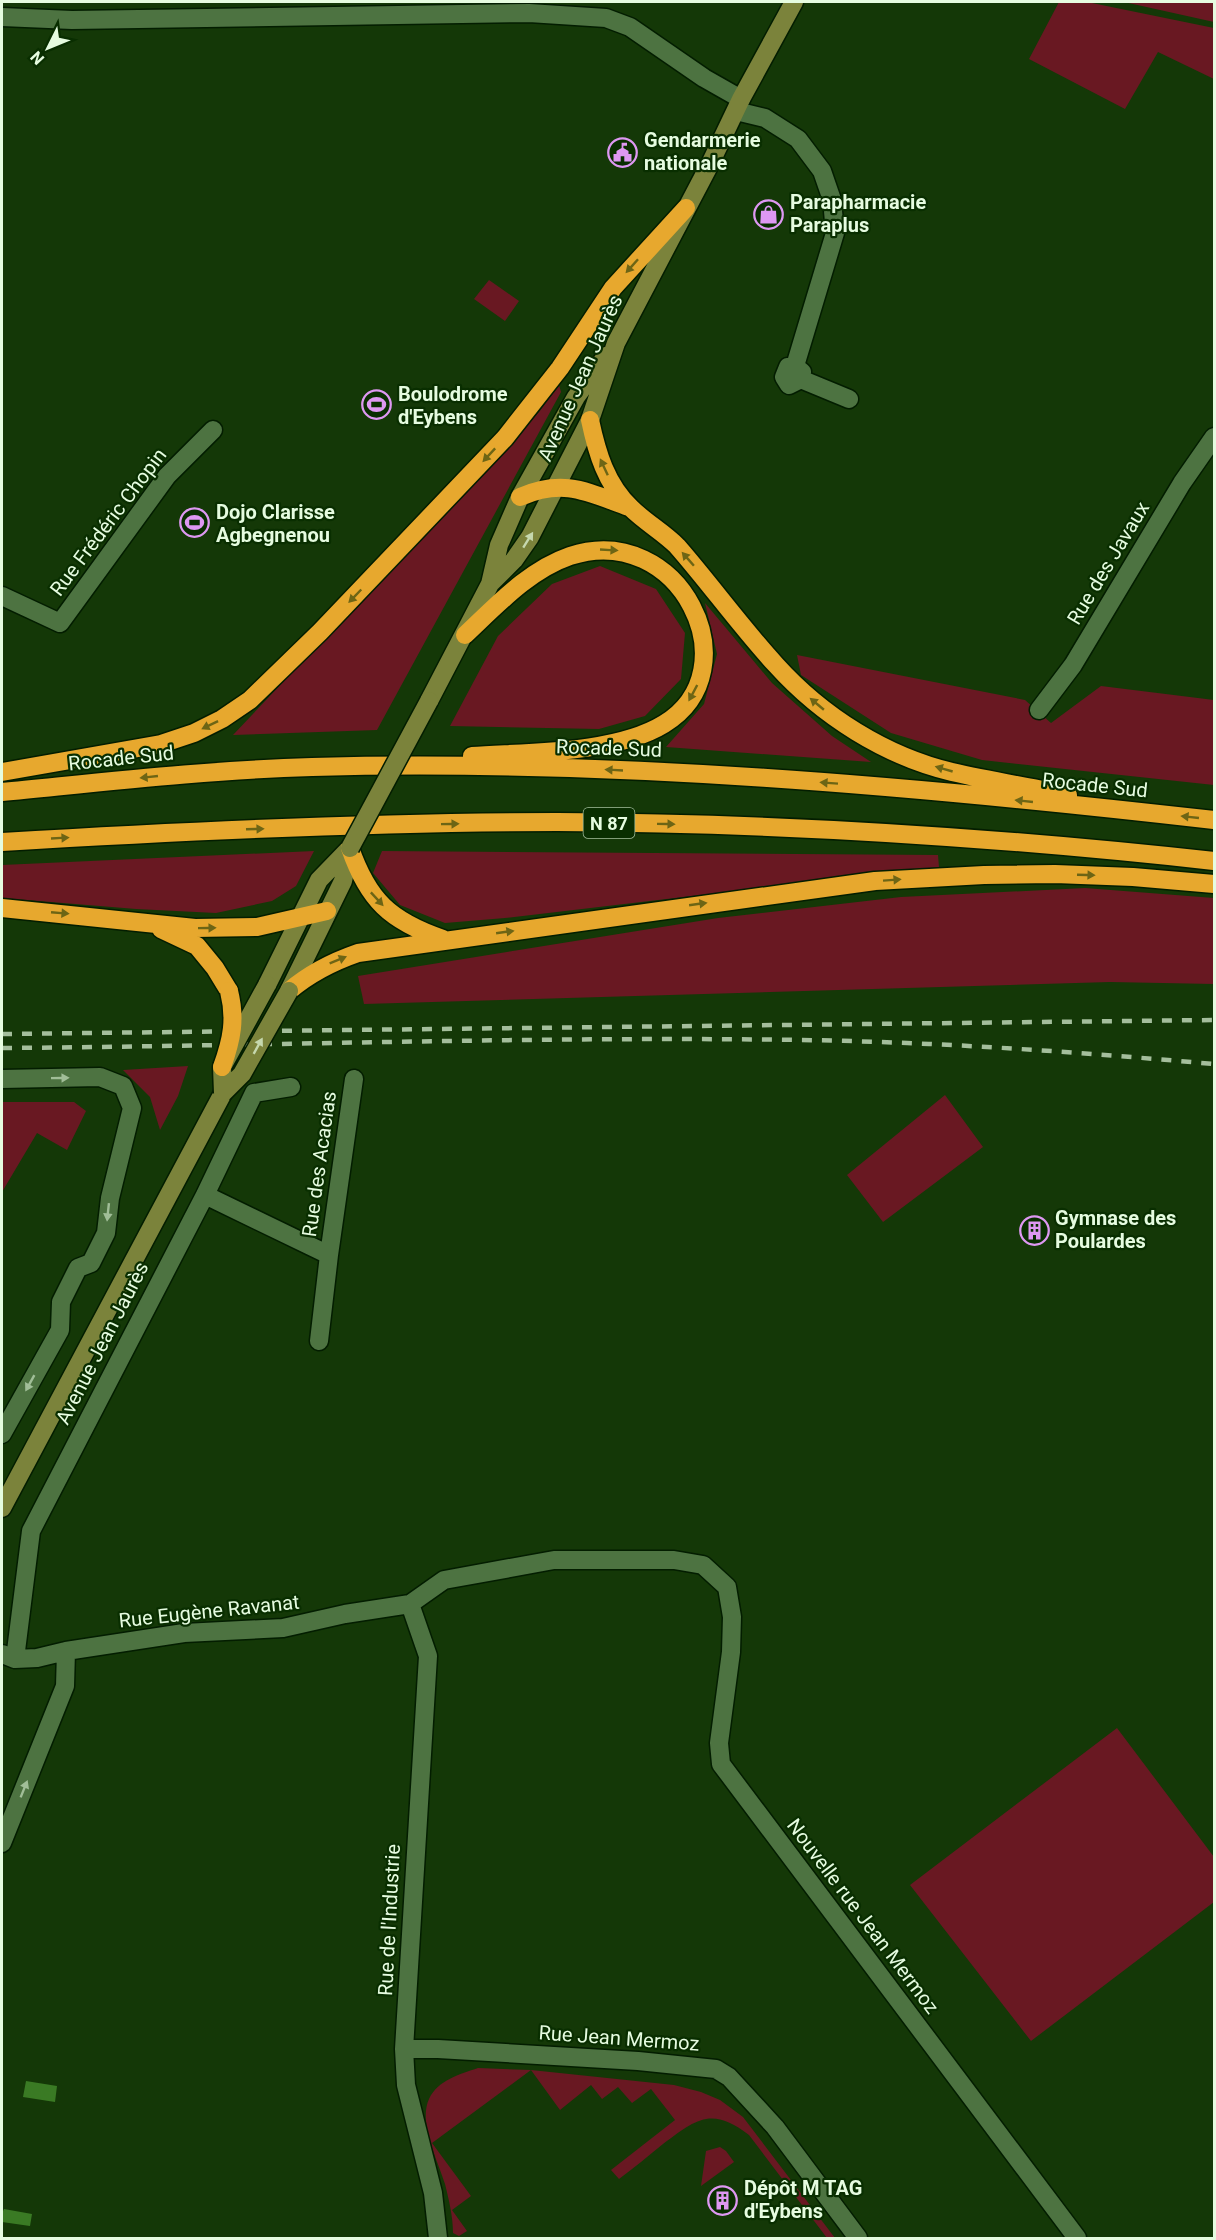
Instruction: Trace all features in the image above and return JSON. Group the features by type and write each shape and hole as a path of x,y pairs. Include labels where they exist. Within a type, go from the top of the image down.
{"highway":[{"path":"2,772 161,744 194,733 222,719 250,700 320,632 505,438 560,368 613,288 686,208"},
{"path":"590,420 600,461 612,484 631,508 663,532 677,546 710,584 750,637 819,707 885,746 919,761 951,771 1165,815"},
{"path":"520,497 538,489 556,486 589,492 631,508"},
{"path":"312,767 571,749 619,741 650,731 678,712 693,693 702,667 700,629 686,595 662,570 645,559 623,551 598,550 569,557 553,564 536,573 465,634"},
{"name":"Rocade Sud","path":"2,792 186,773 312,767 508,767 738,776 877,786 1215,820"},
{"name":"N 87","path":"2,842 172,832 357,825 556,822 686,824 986,839 1215,861"},
{"path":"350,848 366,887 393,915 409,926 447,940"},
{"path":"289,991 317,970 358,953 885,880 1055,874 1133,877 1215,884"},
{"path":"2,908 195,928 257,927 327,911"},
{"path":"148,924 196,946 215,968 229,991 234,1010 234,1023 222,1067"}],"main road":[{"name":"Avenue Jean Jaurès","path":"350,848 490,584 505,571 530,537 590,420 616,343 710,164 738,105 794,2"},
{"path":"490,584 499,544 520,497 576,397 616,343"},
{"path":"223,1093 243,1074 289,991 343,881 350,848"},
{"path":"223,1093 222,1067 267,985 299,918 319,880 350,848"},
{"name":"Avenue Jean Jaurès","path":"2,1508 223,1093"}],"street":[{"path":"2,17 72,20 239,9 431,8 615,20 630,27 704,78 738,105 765,118 798,139 822,171 831,200 835,233 799,373 849,399"},
{"name":"Rue Frédéric Chopin","path":"2,596 60,623 167,476 213,430"},
{"name":"Rue des Javaux","path":"1039,710 1072,665 1182,483 1215,437"},
{"path":"2,1078 100,1077 123,1086 132,1108 110,1198 106,1233 91,1263 78,1268 61,1302 60,1330 2,1434"},
{"name":"Rue des Acacias","path":"319,1341 354,1079"},
{"name":"Avenue Jean Jaurès","path":"8,1656 31,1531 205,1195 254,1093 291,1087"},
{"name":"Rue des Acacias","path":"205,1195 329,1255"},
{"name":"Rue Eugène Ravanat","path":"8,1656 37,1658 66,1651 184,1633 283,1628 345,1614 410,1604 444,1580 554,1560 674,1560 703,1564 727,1587"},
{"name":"Nouvelle rue Jean Mermoz","path":"727,1587 732,1617 719,1743 721,1764 1077,2238"},
{"name":"Rue de l'Industrie","path":"410,1604 428,1656 404,2049 406,2085 433,2193 438,2238"},
{"path":"2,1843 65,1686 66,1651"},
{"name":"Rue Jean Mermoz","path":"404,2049 603,2058 684,2064 716,2069 729,2077 776,2127 858,2238"}],"shaded area":[{"path":"1059,2 1087,2 1214,28 1214,79 1158,52 1125,109 1029,59"},
{"path":"1124,2 1214,2 1214,22"},
{"path":"489,280 519,301 505,321 474,299"},
{"path":"559,385 561,392 377,730 233,735 539,412"},
{"path":"600,566 656,589 685,633 681,679 645,716 599,729 450,726 498,636 552,584"},
{"path":"705,603 772,683 832,736 871,762 666,747 704,704 717,654"},
{"path":"797,655 1025,700 1051,723 1101,686 1214,700 1214,785 982,760 891,733 801,675"},
{"path":"314,851 296,886 272,901 216,913 2,898 2,865"},
{"path":"382,851 938,855 939,867 445,923 400,905 373,873"},
{"path":"1085,888 1214,898 1214,984 1110,982 364,1004 358,976 718,918 901,897"},
{"path":"188,1066 178,1096 160,1130 150,1097 123,1070"},
{"path":"945,1095 983,1147 883,1222 847,1175"},
{"path":"2,1102 74,1102 86,1111 67,1150 37,1133 2,1192"},
{"path":"1117,1728 1214,1857 1214,1902 1031,2041 910,1885"},
{"path":"478,2068 531,2070 432,2143 471,2196 452,2210 467,2231 459,2236 453,2233 452,2215 445,2184 427,2130 426,2109 433,2092 444,2082"},
{"path":"531,2070 674,2085 720,2100 743,2117 835,2238 827,2238 749,2135 725,2121 704,2119 685,2128 619,2179 611,2170 675,2120 651,2089 632,2103 618,2087 602,2099 591,2085 560,2110"},
{"path":"26,2081 57,2086 55,2102 23,2097"},
{"path":"720,2147 734,2162 701,2186 706,2151"},
{"path":"4,2209 32,2214 30,2226 2,2222"}],"railway":[{"path":"2,1034 1214,1020"},
{"path":"2,1048 501,1040 801,1040 1008,1048 1214,1064"}],"place":[{"name":"Gendarmerie nationale","path":"623,152"},
{"name":"Parapharmacie Paraplus","path":"769,214"},
{"name":"Boulodrome d'Eybens","path":"377,405"},
{"name":"Dojo Clarisse Agbegnenou","path":"195,523"},
{"name":"Gymnase des Poulardes","path":"1034,1230"},
{"name":"Dépôt M TAG d'Eybens","path":"723,2200"}]}
